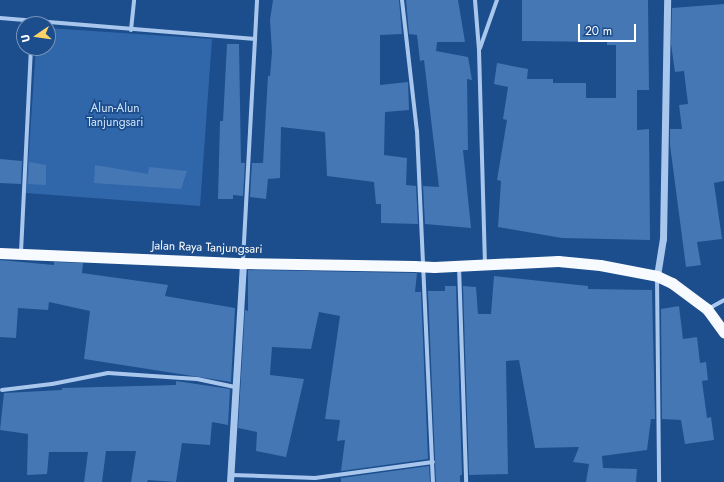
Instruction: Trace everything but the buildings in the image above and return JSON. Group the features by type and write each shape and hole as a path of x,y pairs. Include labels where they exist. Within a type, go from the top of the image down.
{"highway":[{"name":"Jalan Raya Tanjungsari","path":"0,253 243,263 459,266 558,261 600,265 657,276 672,283 707,309 724,332"}],"street":[{"path":"131,30 134,0"},
{"path":"257,0 230,479 315,478 433,462"},
{"path":"402,0 417,131 434,482"},
{"path":"475,0 479,50 485,265"},
{"path":"479,50 497,0"},
{"path":"658,482 657,276 663,239 667,0"},
{"path":"0,18 16,20"},
{"path":"56,25 255,39"},
{"path":"20,254 31,56"},
{"path":"459,266 466,482"},
{"path":"707,309 724,300"},
{"path":"2,390 52,384 108,373 196,379 236,387"}],"green space":[{"name":"Alun-Alun Tanjungsari","path":"56,29 212,39 200,206 26,193 35,56 56,56"}]}
